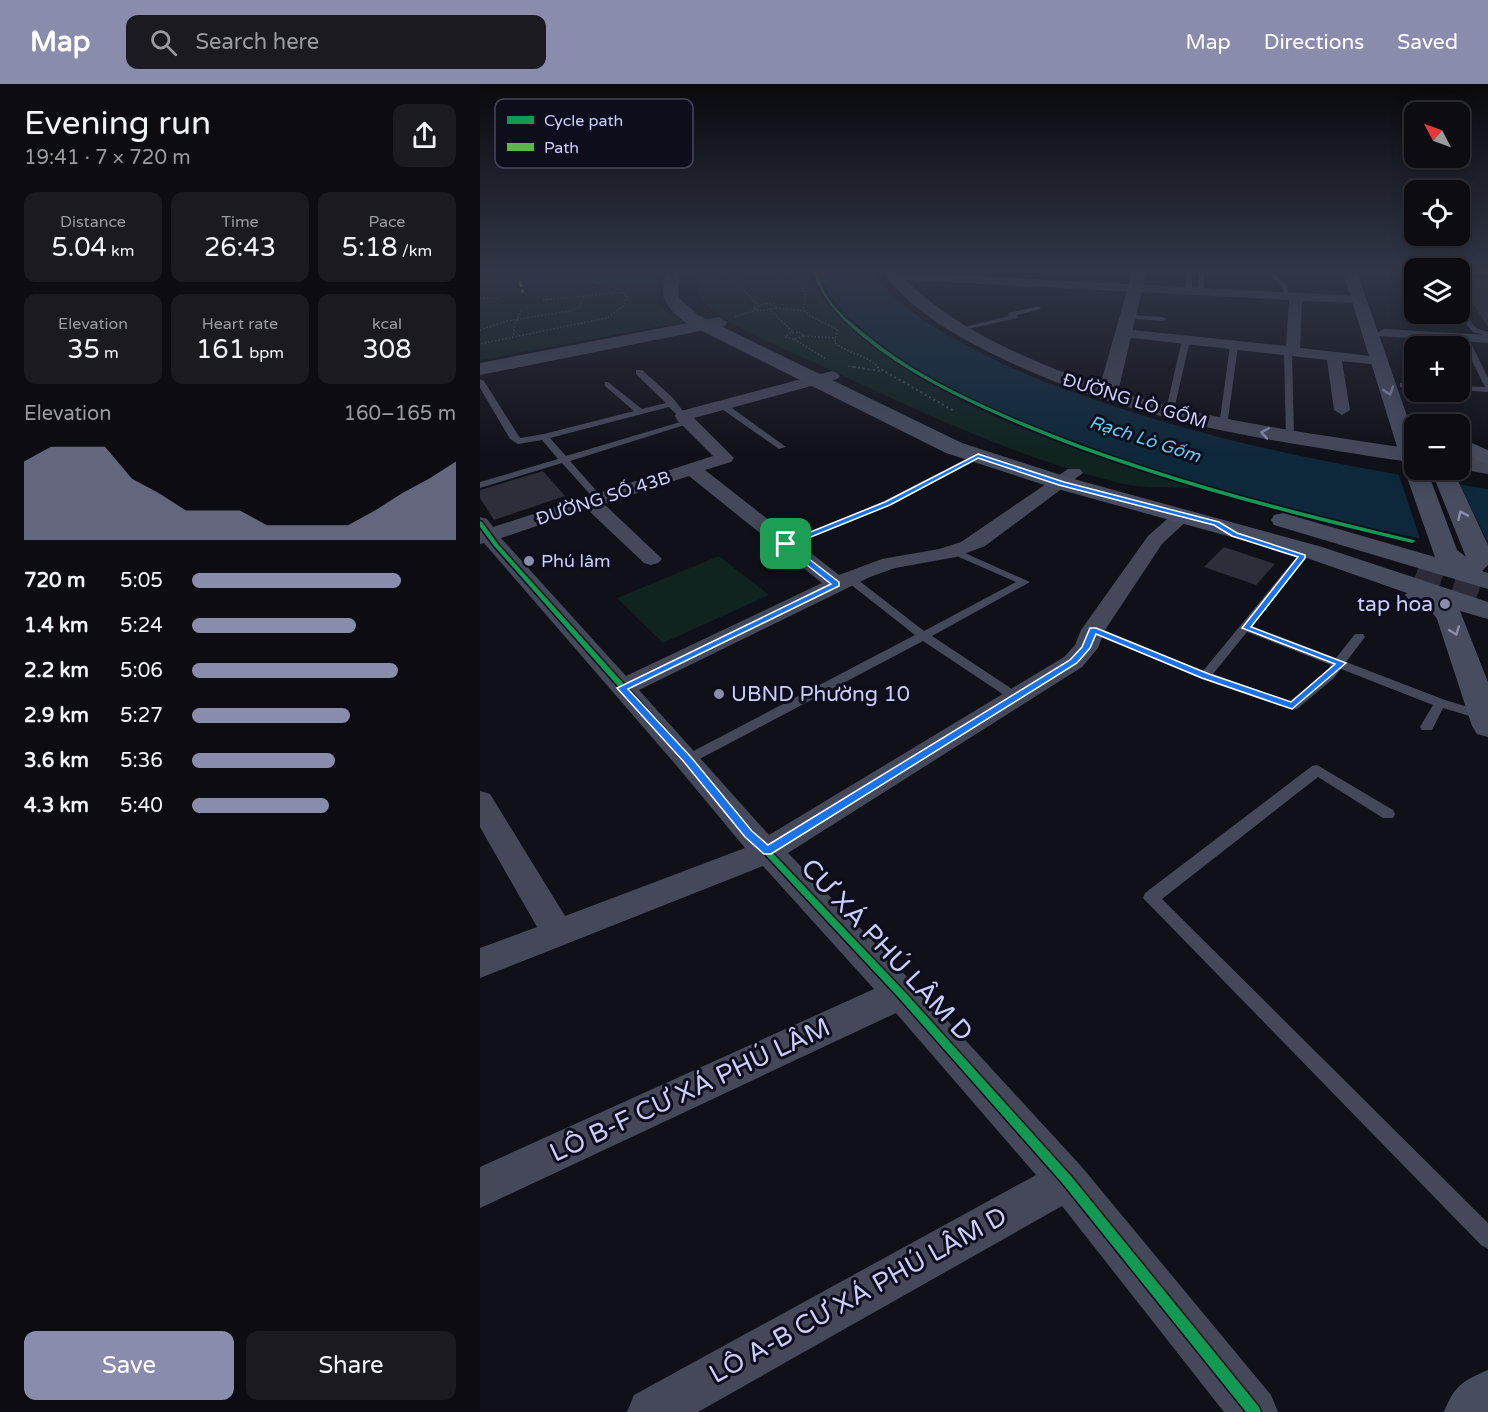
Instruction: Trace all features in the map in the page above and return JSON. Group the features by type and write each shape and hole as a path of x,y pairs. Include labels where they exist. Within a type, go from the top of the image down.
{"main road":[{"path":"734,331 921,433 978,456 1192,506 1347,562 1486,617"},
{"path":"1371,331 1378,361 1409,414"},
{"path":"1384,333 1404,375"},
{"path":"823,378 1068,478 1182,516 1222,518 1263,514 1477,571"},
{"path":"1470,449 1488,458"},
{"path":"1420,480 1446,554 1477,571"},
{"path":"1451,480 1477,571 1486,617"},
{"path":"1222,518 1235,534 1363,575 1425,597 1444,607 1451,619 1486,722"},
{"path":"1222,518 1244,528 1418,573"},
{"path":"1473,1412 1488,1399"}],"street":[{"path":"480,369 672,331"},
{"name":"ĐƯỜNG LÒ GỐM","path":"963,331 1030,366 1107,396 1169,414 1223,426 1343,445 1404,460"},
{"path":"1107,396 1123,331"},
{"path":"1149,331 1186,340 1378,361"},
{"path":"1291,331 1291,352"},
{"path":"1384,333 1444,336"},
{"path":"1470,338 1488,339"},
{"path":"1334,356 1342,410"},
{"path":"681,414 823,378"},
{"name":"ĐƯỜNG SỐ 43B","path":"483,532 595,501 726,458 681,414"},
{"path":"1343,445 1364,441 1404,427"},
{"path":"691,468 786,544 843,581"},
{"path":"1470,468 1488,468"},
{"path":"622,688 843,581 897,561 956,552 978,542 1068,478"},
{"path":"595,501 651,559"},
{"path":"480,963 725,870 767,851 1017,698 1073,662 1086,648 1093,630 1155,540 1182,516"},
{"name":"CƯ XÁ PHÚ LÂM D","path":"483,532 687,760 749,834 901,994 1066,1180 1254,1412"},
{"path":"480,802 557,932"},
{"name":"LÔ B-F CƯ XÁ PHÚ LÂM","path":"480,1188 901,994"},
{"name":"LÔ A-B CƯ XÁ PHÚ LÂM D","path":"651,1412 1066,1180"}],"lane":[{"path":"1169,414 1186,340"},
{"path":"1223,426 1234,346"},
{"path":"1470,350 1488,388 1470,388"},
{"path":"1290,437 1291,352"},
{"path":"639,372 669,399 681,414"},
{"path":"480,381 513,437 518,441 544,437 639,411 681,414"},
{"path":"608,384 639,411"},
{"path":"722,405 782,447"},
{"path":"480,484 564,459 681,414"},
{"path":"544,437 564,459 595,501"},
{"path":"786,544 887,504 978,456"},
{"path":"687,760 1025,582 956,552"},
{"path":"1205,676 1303,556"},
{"path":"843,581 1017,698"},
{"path":"1246,628 1341,663 1486,722"},
{"path":"1093,630 1205,676 1292,706 1341,663 1359,637"},
{"path":"1427,727 1440,703"},
{"path":"1388,814 1317,770 1151,898 1488,1238"}],"path":[{"path":"513,338 514,331"},
{"path":"480,344 550,331"},
{"path":"837,331 835,342 844,350 872,360 880,371 954,411"},
{"path":"804,336 802,333 793,332 785,337 794,339 804,336 836,338"}],"green space":[{"path":"480,331 635,331 480,360"},
{"path":"747,331 855,331 890,359 972,406 1063,444 1196,488 1132,486 1046,462 971,433"},
{"path":"719,556 769,595 663,643 617,598"}],"water":[{"name":"Rạch Lò Gốm","path":"865,331 941,331 1035,378 1116,407 1207,434 1300,456 1404,476 1404,480 1432,480 1488,489 1488,552 1324,517 1164,472 1010,415 937,381 892,352"}],"pier":[{"path":"1398,472 1404,473 1404,480 1458,481 1488,543 1488,555 1421,542"}],"building":[{"path":"543,471 565,496 494,520 480,498 480,490"},
{"path":"1224,547 1275,564 1256,585 1204,567"}],"tunnel":[{"path":"1415,577 1488,602"}],"cycle path":[{"path":"859,331 917,373 988,409 1055,438 1206,489 1412,541"},
{"path":"480,523 496,545 686,758 745,829 901,994 1067,1180 1254,1412"}],"place":[{"name":"Phú lâm","path":"529,561"},
{"name":"tap hoa","path":"1445,604"},
{"name":"UBND Phường 10","path":"719,694"}],"route":[{"path":"978,456 1062,483 1217,524 1235,534 1303,556 1246,628 1341,663 1292,706 1205,676 1093,630 1086,648 1073,662 767,851 749,834 622,688 837,584 786,544 887,504 978,456"}]}
